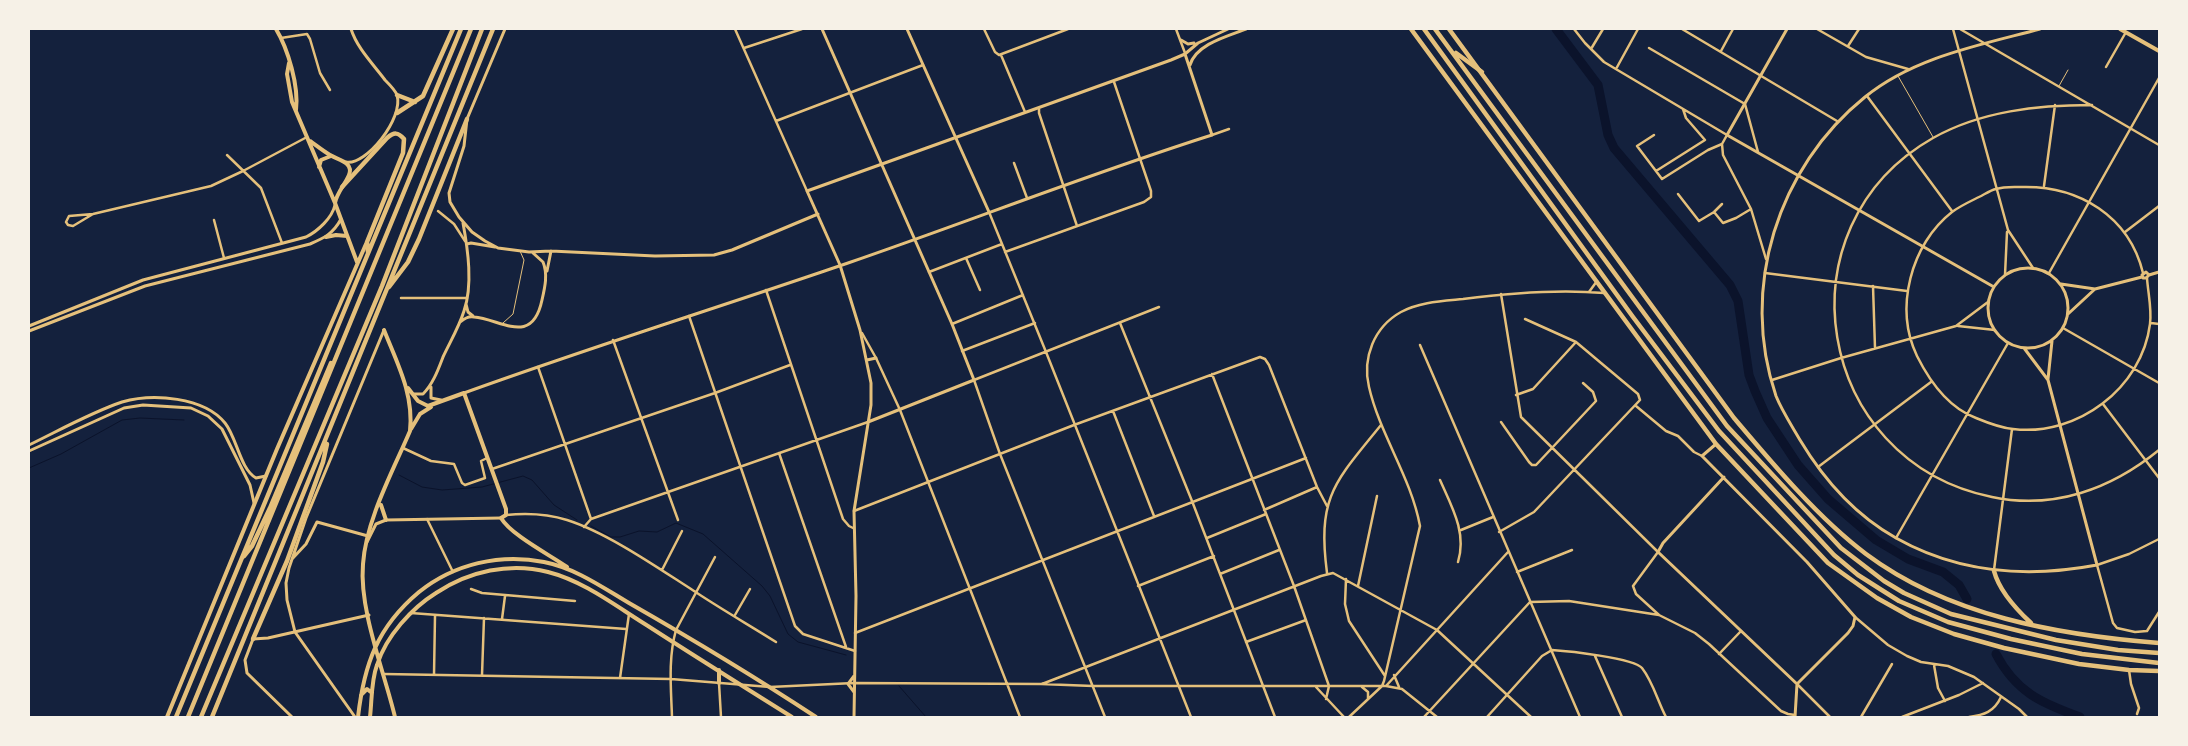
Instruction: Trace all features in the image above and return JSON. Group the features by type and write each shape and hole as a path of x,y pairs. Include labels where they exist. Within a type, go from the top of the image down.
{"highway":[{"path":"397,113 405,106 416,102 425,92 453,29"},
{"path":"176,717 461,29"},
{"path":"188,717 472,29"},
{"path":"201,717 382,286 482,29"},
{"path":"212,717 493,29"},
{"path":"1411,29 1716,444 1819,554 1876,598 1911,617 1971,639 2062,660 2129,670 2159,671"},
{"path":"1424,29 1719,431 1834,555 1858,575 1899,601 1955,624 2011,639 2082,654 2159,663"},
{"path":"1435,29 1727,426 1840,548 1884,581 1904,593 1951,614 2056,640 2118,650 2159,653"},
{"path":"1449,29 1721,402 1823,516 1867,555 1912,584 1979,611 2094,636 2159,643"},
{"path":"1451,50 1482,72"},
{"path":"397,95 410,102 416,102"},
{"path":"386,292 408,262 419,239 467,119"},
{"path":"342,187 387,138 395,133 404,139 405,146 367,242 368,256"},
{"path":"240,562 252,546 325,375 334,357 338,354"},
{"path":"253,639 287,561 323,462 327,439"},
{"path":"1994,571 1998,581 2011,600 2032,624"}],"main road":[{"path":"276,29 281,38 289,64 296,110 335,203 357,262"},
{"path":"2120,29 2159,52"},
{"path":"308,138 331,156 346,162 349,167 350,173 335,203"},
{"path":"319,167 321,160 331,156"},
{"path":"326,237 336,235 348,236"},
{"path":"167,717 282,436 316,363 367,242"},
{"path":"384,330 411,393 421,404 433,406"},
{"path":"406,385 411,411 410,431"},
{"path":"395,717 376,646 362,574 366,543 410,431 420,414 433,406 464,394 490,470 506,509 506,515 501,518 509,528 574,572 676,630 816,717"},
{"path":"381,501 380,508 386,520"},
{"path":"356,717 366,667 379,640 400,611 427,586 453,572 485,561 514,559 544,562 574,572"},
{"path":"370,717 372,693 380,658 401,625 418,605 442,589 468,576 491,570 516,568 540,570 558,575 591,591 792,717"},
{"path":"400,611 398,619 401,625"},
{"path":"374,637 388,644"},
{"path":"719,670 719,683"},
{"path":"360,696 367,689 372,693"}],"street":[{"path":"346,162 354,163 363,158 390,129 397,113 397,95 356,42 351,29"},
{"path":"498,248 478,237 463,222 450,202 449,193 464,146 467,119 505,29"},
{"path":"735,29 840,266 860,330 867,360 872,394 853,528 854,717"},
{"path":"744,48 802,29"},
{"path":"822,29 913,240 952,324 1000,454 1104,717"},
{"path":"907,29 1006,252 1191,717"},
{"path":"984,29 995,52 1001,55 1026,114"},
{"path":"1001,55 1066,29"},
{"path":"1176,29 1190,65 1212,135"},
{"path":"807,191 1114,82 1185,54 1198,43 1228,29"},
{"path":"1190,65 1193,56 1202,49 1246,29"},
{"path":"1574,29 1604,62 1758,153 1994,287"},
{"path":"1591,49 1603,29"},
{"path":"1616,69 1638,29"},
{"path":"1682,29 1837,121"},
{"path":"1721,52 1733,29"},
{"path":"1766,259 1751,209 1726,162 1722,144 1788,29"},
{"path":"1817,29 1876,61 1908,69"},
{"path":"1848,46 1858,29"},
{"path":"1953,29 2008,230 2032,268"},
{"path":"1960,29 2159,145"},
{"path":"2040,29 1908,69 1866,96 1837,121 1797,175 1779,216 1766,259 1764,273 1764,330 1772,380 1781,406 1818,467 1853,507 1879,528 1896,538 1940,558 1994,571 2067,569 2097,565 2130,554 2159,539"},
{"path":"2106,67 2126,32"},
{"path":"281,38 307,34 320,73 330,90"},
{"path":"1181,40 1188,44 1198,43"},
{"path":"1649,48 1744,104 1758,153"},
{"path":"776,121 849,91 923,65"},
{"path":"2049,274 2159,78"},
{"path":"1006,252 1144,202 1151,197 1151,191 1114,82"},
{"path":"1866,96 1953,211"},
{"path":"2092,105 2055,105 2027,108 1978,120 1933,138 1910,154 1883,178 1859,211 1844,246 1836,282 1834,320 1841,358 1854,395 1875,425 1901,454 1932,476 1976,494 2004,500 2039,501 2079,495 2116,480 2146,461 2159,450"},
{"path":"2044,186 2055,105"},
{"path":"1656,171 1705,140 1686,118 1683,108"},
{"path":"1039,109 1077,226"},
{"path":"464,394 613,340 840,266 1140,158 1229,129"},
{"path":"1654,135 1636,146 1665,179 1708,150 1722,144"},
{"path":"94,214 73,226 68,225 66,222 69,216 94,214 211,186 243,172 308,138"},
{"path":"227,155 261,188 282,243"},
{"path":"1014,163 1027,198"},
{"path":"2044,186 2089,202 2107,215 2125,232 2145,275 2148,288 2150,323 2134,369 2103,404 2061,426 2012,429 1967,414 1931,382 1910,339 1907,291 1922,247 1953,211 1996,189 2044,186"},
{"path":"1678,194 1698,220 1714,212 1722,204"},
{"path":"29,326 116,290 307,236 315,232 331,216 335,203"},
{"path":"2125,232 2159,206"},
{"path":"1714,212 1723,223 1751,209"},
{"path":"438,211 454,224 467,245"},
{"path":"529,252 551,251 655,256 714,255 732,250 818,214"},
{"path":"29,331 145,286 310,244 326,237 334,230 341,219"},
{"path":"214,220 224,258"},
{"path":"411,393 422,395 432,384 466,304 467,245 463,222"},
{"path":"2005,275 2008,230"},
{"path":"307,236 310,244"},
{"path":"467,245 471,243 529,252 538,256 543,262 546,279"},
{"path":"928,272 1002,244"},
{"path":"250,251 252,259"},
{"path":"466,304 468,312 473,316 516,328 528,324 534,319 541,305 551,251"},
{"path":"966,258 980,290"},
{"path":"2023,268 2032,268 2049,274 2061,284 2066,293 2068,314 2063,328 2052,340 2039,346 2024,348 2008,343 1995,330 1988,312 1988,302 1994,287 2005,275 2023,268"},
{"path":"2061,284 2095,289 2159,272"},
{"path":"1764,273 1907,291"},
{"path":"1589,292 1597,281"},
{"path":"1873,286 1875,348"},
{"path":"766,289 843,519 853,528"},
{"path":"2068,314 2095,289"},
{"path":"1384,686 1400,608 1416,550 1420,526 1395,455 1381,425 1368,385 1369,352 1375,336 1400,312 1413,307 1438,302 1501,294 1606,293"},
{"path":"1501,294 1520,417 1830,717"},
{"path":"952,324 1023,295"},
{"path":"401,298 467,298"},
{"path":"1772,380 1875,348 1956,326 1988,302"},
{"path":"584,527 591,519 868,422 1159,307"},
{"path":"688,315 794,626 803,634 855,651"},
{"path":"459,322 473,316"},
{"path":"1499,532 1534,512 1640,400 1638,394 1576,342 1525,319"},
{"path":"962,351 1035,323"},
{"path":"1120,323 1207,538 1275,717"},
{"path":"2150,323 2159,324"},
{"path":"1956,326 1995,330"},
{"path":"2063,328 2159,383"},
{"path":"356,717 295,632 286,591 287,576 306,518 384,330"},
{"path":"860,330 876,358 900,410 1020,717"},
{"path":"613,340 678,520"},
{"path":"2048,380 2052,340"},
{"path":"1516,395 1533,389 1576,342"},
{"path":"1896,538 2008,343"},
{"path":"1420,345 1580,717"},
{"path":"2024,348 2048,380 2114,626 2128,631 2147,631 2159,612"},
{"path":"854,511 1074,425 1258,357 1268,362 1326,506"},
{"path":"867,360 876,358"},
{"path":"490,470 716,393 790,365"},
{"path":"538,366 591,519"},
{"path":"1212,374 1306,620 1329,686 1326,698"},
{"path":"1818,467 1931,382"},
{"path":"1501,422 1532,465 1536,465 1596,401 1593,392 1583,383"},
{"path":"432,384 432,398 447,400"},
{"path":"29,445 122,402 143,398 185,400 203,405 218,416 230,430 248,472 259,479 267,475"},
{"path":"2103,404 2159,478"},
{"path":"29,451 124,408 143,405 191,408 208,416 222,429 253,491 253,510"},
{"path":"1637,405 1666,430 1678,436 1694,452 1702,456 1807,562 1855,617 1895,650 1914,660 1948,666 1964,672 2019,709 2027,717"},
{"path":"1113,411 1154,516"},
{"path":"1328,573 1323,537 1326,506 1346,468 1381,425"},
{"path":"1994,571 2012,429"},
{"path":"1702,456 1716,444"},
{"path":"403,448 432,461 454,464 462,483 465,485 485,478 480,461 487,458"},
{"path":"779,453 846,647"},
{"path":"855,632 970,590 1117,530 1306,458"},
{"path":"1659,615 1634,589 1637,579 1663,543 1724,477"},
{"path":"1440,480 1460,530 1462,544 1458,562"},
{"path":"1264,510 1317,487"},
{"path":"1358,586 1377,496"},
{"path":"506,509 518,514"},
{"path":"506,515 518,514 560,518 584,527 662,570 776,642"},
{"path":"1207,538 1266,514"},
{"path":"1460,530 1492,516"},
{"path":"366,543 376,524 386,520 501,518"},
{"path":"427,519 453,572"},
{"path":"291,560 306,544 316,522 321,521 368,536"},
{"path":"662,570 682,531"},
{"path":"1220,574 1279,550"},
{"path":"1517,572 1572,550"},
{"path":"1349,717 1384,686 1508,552"},
{"path":"1138,586 1214,556"},
{"path":"672,717 670,680 673,642 676,630 715,557"},
{"path":"1041,684 1328,573 1336,574 1346,579 1437,630 1531,717"},
{"path":"1346,579 1344,604 1349,621 1381,668 1385,677"},
{"path":"470,589 482,593 574,601"},
{"path":"735,615 750,589"},
{"path":"502,619 505,595"},
{"path":"1424,717 1530,602 1570,601 1659,615 1695,633 1781,711 1795,716 1797,684 1848,633 1853,626 1855,617"},
{"path":"418,605 423,613"},
{"path":"411,613 626,629"},
{"path":"620,678 629,614"},
{"path":"292,717 248,673 245,660 253,639 262,639 369,615"},
{"path":"434,675 435,616"},
{"path":"482,675 484,618"},
{"path":"1246,642 1306,620"},
{"path":"1719,654 1740,631"},
{"path":"1487,717 1542,656 1552,650 1626,660 1639,665 1645,673 1666,717"},
{"path":"1595,656 1622,717"},
{"path":"1860,717 1892,664"},
{"path":"1934,664 1938,688 1945,701"},
{"path":"2129,670 2130,684 2139,708 2137,714"},
{"path":"384,674 620,678 770,687 854,683 1399,687"},
{"path":"1394,675 1399,687 1437,717"},
{"path":"848,684 854,676"},
{"path":"719,683 721,717"},
{"path":"848,684 854,692"},
{"path":"1902,717 1983,684"},
{"path":"1315,686 1344,717"},
{"path":"1361,686 1368,692 1368,699"},
{"path":"1969,717 1984,715 1992,710 2001,697"}],"lane":[{"path":"2059,86 2068,70"},
{"path":"1898,75 1933,138"},
{"path":"500,324 513,314 524,260 519,250"}],"waterway":[{"path":"1556,29 1598,85 1608,135 1614,148 1730,285 1738,301 1749,375 1755,391 1767,418 1798,465 1828,499 1876,540 1908,559 1943,572 1959,585 1967,599"},
{"path":"29,468 61,454 122,420 140,418 184,420"},
{"path":"399,475 422,487 442,490 482,487 523,476 532,480 554,505 577,520"},
{"path":"591,526 611,537 620,537 639,531 657,532 676,523 703,534 762,586 770,596 788,634 798,642 846,655"},
{"path":"1996,654 2012,678 2021,687 2053,707 2080,717"},
{"path":"899,686 926,717"}]}
